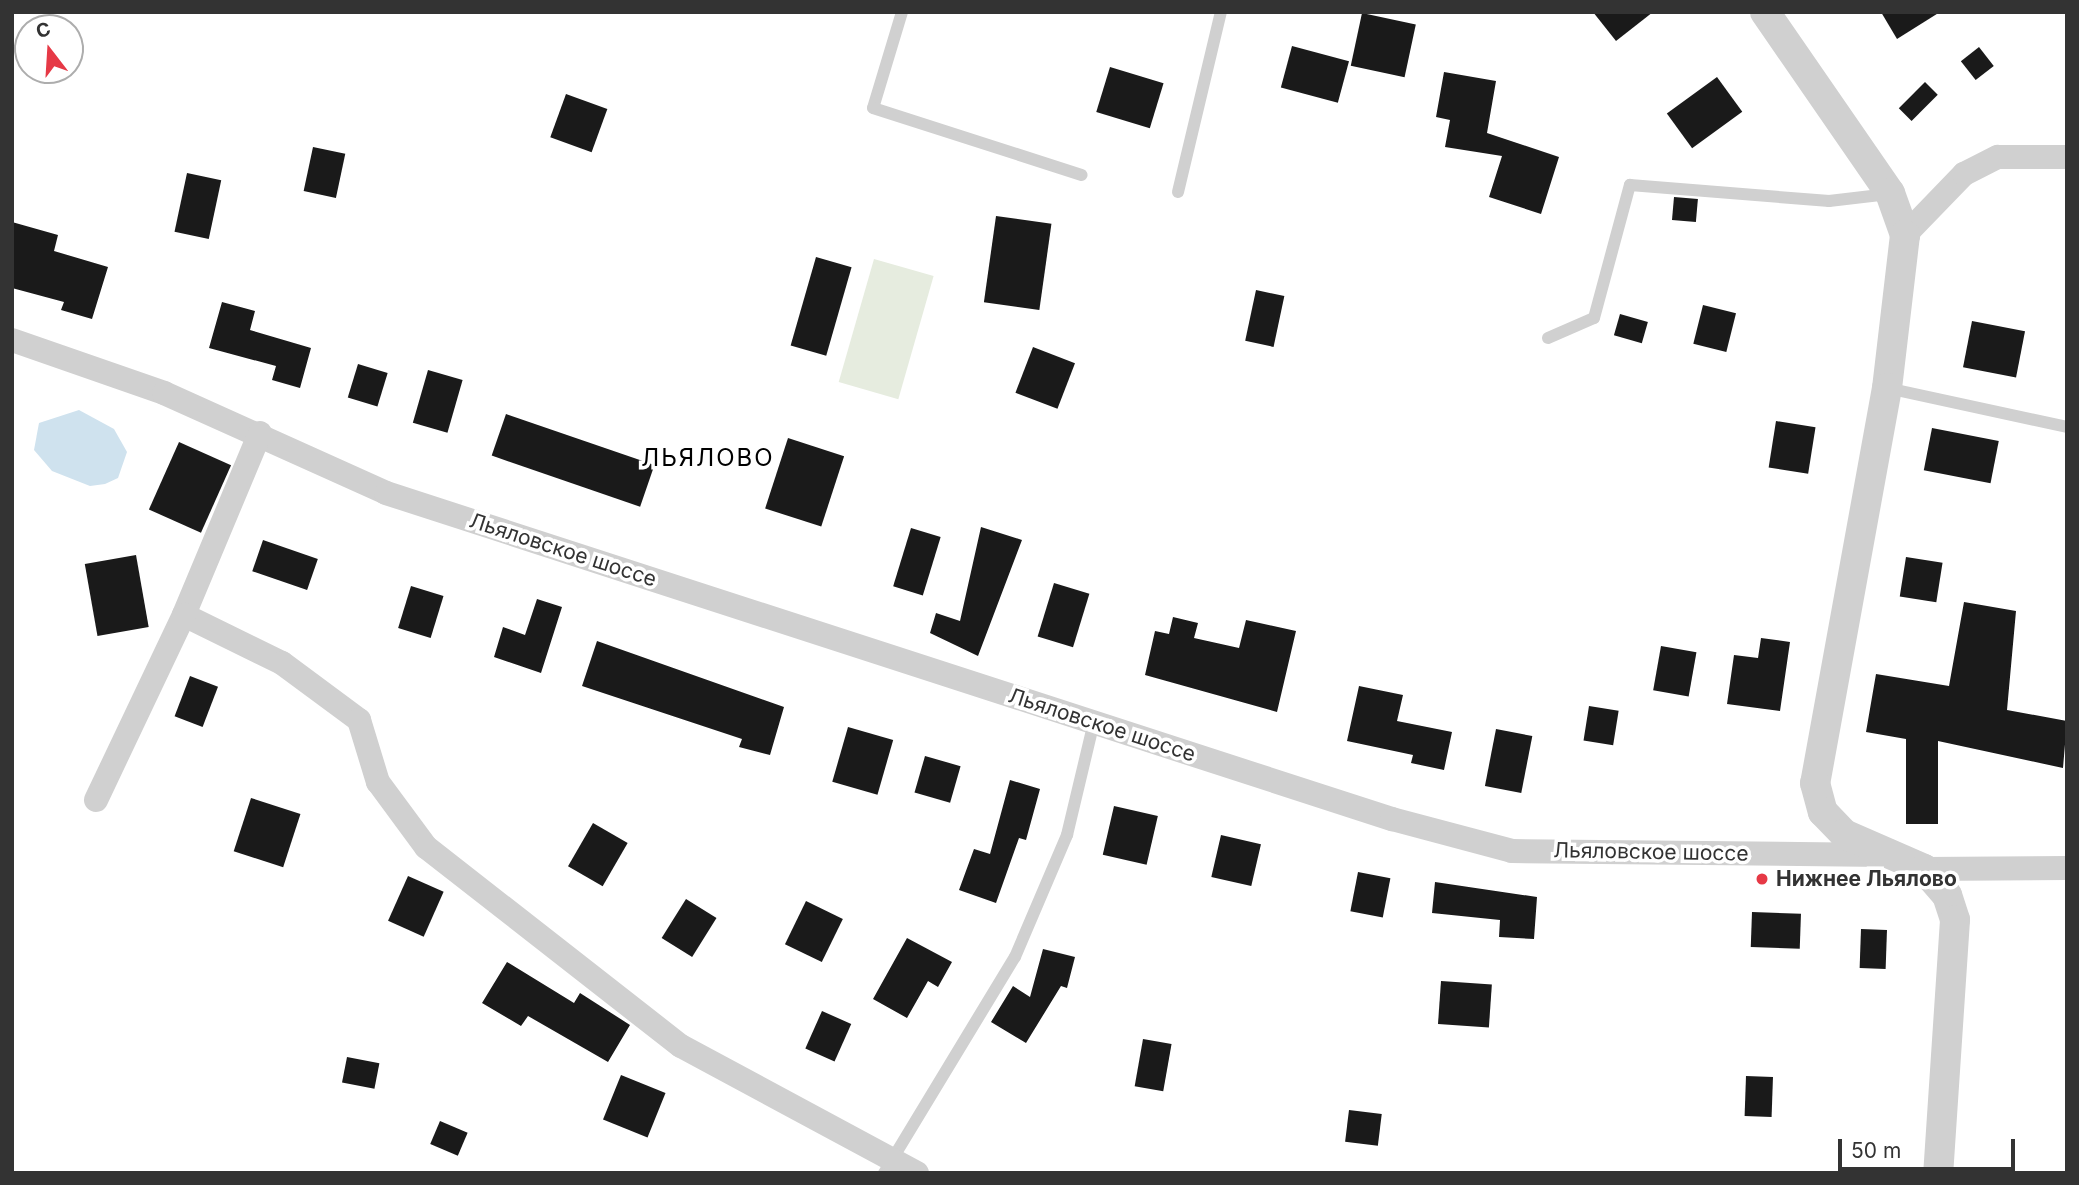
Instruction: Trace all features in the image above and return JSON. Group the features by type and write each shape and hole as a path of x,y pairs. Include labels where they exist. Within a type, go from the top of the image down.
{"street":[{"path":"1765,12 1890,194 1905,235 1886,388 1815,783 1823,812 1844,834 1885,855"},
{"path":"1905,235 1956,181 1987,162 2042,153 2067,157"},
{"name":"Льяловское шоссе","path":"16,343 260,433 387,493 1392,819 1512,851 1885,855 1924,869 1947,895 1955,920 1938,1173"},
{"path":"96,800 184,615 260,433"},
{"path":"184,615 282,663 359,720 378,782 426,848 681,1046 888,1166 917,1173"},
{"path":"1924,869 2067,869"}],"lane":[{"path":"902,12 873,108 1082,176"},
{"path":"1178,192 1221,12"},
{"path":"1548,338 1594,318 1630,185 1829,201 1890,194"},
{"path":"1886,388 2067,427"},
{"path":"888,1166 1015,957 1067,835 1094,722"}],"shaded area":[{"path":"874,259 934,276 898,399 839,382"}],"water":[{"path":"79,410 114,429 127,452 118,478 105,484 90,486 52,471 34,450 39,423"}],"building":[{"path":"1593,12 1653,12 1616,41"},
{"path":"1881,12 1940,12 1897,39"},
{"path":"1362,13 1416,24 1405,77 1351,66"},
{"path":"1292,46 1349,61 1338,103 1281,88"},
{"path":"1979,47 1994,66 1976,80 1961,61"},
{"path":"1110,67 1164,83 1150,128 1096,112"},
{"path":"1444,72 1496,81 1487,133 1559,157 1541,214 1489,197 1502,156 1445,147 1450,120 1436,117"},
{"path":"1717,77 1742,112 1692,148 1667,113"},
{"path":"1925,82 1938,95 1912,121 1899,108"},
{"path":"566,94 607,109 592,152 550,137"},
{"path":"313,147 345,154 336,198 304,191"},
{"path":"187,173 221,180 209,239 175,232"},
{"path":"1674,197 1698,199 1696,222 1672,220"},
{"path":"996,216 1051,224 1039,310 984,302"},
{"path":"12,222 58,235 54,251 108,267 92,319 61,310 64,302 12,288"},
{"path":"816,257 852,267 826,356 791,345"},
{"path":"1256,290 1284,296 1274,347 1245,341"},
{"path":"222,302 255,311 250,330 311,348 300,388 272,380 276,366 209,348"},
{"path":"1703,305 1736,313 1726,352 1693,344"},
{"path":"1620,314 1648,322 1642,343 1614,335"},
{"path":"1972,321 2025,331 2016,377 1963,367"},
{"path":"1033,347 1075,363 1057,409 1015,393"},
{"path":"358,364 388,373 377,407 348,397"},
{"path":"428,370 463,380 447,433 413,423"},
{"path":"506,414 654,465 640,507 492,456"},
{"path":"1776,421 1816,427 1808,474 1769,467"},
{"path":"1932,428 1999,441 1991,483 1924,470"},
{"path":"788,438 844,456 821,527 765,508"},
{"path":"179,442 231,465 201,533 149,510"},
{"path":"981,527 1022,540 978,656 930,633 936,613 960,621"},
{"path":"911,528 941,537 923,595 893,586"},
{"path":"263,540 318,559 307,590 252,571"},
{"path":"136,555 149,627 97,636 85,564"},
{"path":"1906,557 1943,563 1936,602 1900,597"},
{"path":"1054,583 1089,594 1073,647 1038,637"},
{"path":"411,586 444,596 431,638 398,628"},
{"path":"537,599 562,607 541,673 494,657 503,627 525,635"},
{"path":"1964,602 2016,611 2007,710 2067,721 2063,768 1938,741 1938,824 1906,824 1906,739 1866,732 1876,674 1949,686"},
{"path":"1173,617 1198,623 1194,638 1239,648 1246,620 1296,631 1277,712 1145,675 1155,631 1169,634"},
{"path":"1761,638 1790,642 1780,711 1727,704 1734,655 1758,658"},
{"path":"597,641 784,707 770,755 739,747 742,739 582,686"},
{"path":"1661,646 1696,652 1689,697 1653,690"},
{"path":"190,676 218,687 203,727 175,716"},
{"path":"1359,686 1403,695 1397,721 1452,732 1444,770 1411,763 1413,755 1347,741"},
{"path":"1589,706 1619,711 1613,745 1584,741"},
{"path":"848,727 893,740 877,795 832,782"},
{"path":"1496,729 1532,736 1521,793 1485,786"},
{"path":"925,756 961,766 950,803 915,793"},
{"path":"1010,780 1040,789 1026,840 1019,838 996,903 959,890 974,849 990,854"},
{"path":"251,798 300,814 283,867 234,851"},
{"path":"1114,806 1158,816 1147,865 1103,855"},
{"path":"593,823 628,843 603,886 568,866"},
{"path":"1221,835 1261,844 1251,886 1211,877"},
{"path":"1358,872 1390,878 1383,918 1350,911"},
{"path":"408,876 444,892 424,937 388,921"},
{"path":"1435,882 1537,897 1534,939 1499,937 1500,920 1432,913"},
{"path":"686,899 717,918 692,957 662,938"},
{"path":"806,901 843,919 822,962 785,944"},
{"path":"1752,912 1801,914 1800,949 1751,947"},
{"path":"1861,929 1887,930 1886,969 1860,968"},
{"path":"907,938 952,962 938,987 928,981 907,1018 873,999"},
{"path":"1043,949 1075,957 1067,988 1061,986 1026,1043 991,1022 1013,986 1030,997"},
{"path":"507,962 574,1003 580,993 630,1025 608,1062 528,1016 521,1026 482,1003"},
{"path":"1441,981 1492,985 1489,1027 1438,1024"},
{"path":"822,1011 851,1024 835,1061 805,1048"},
{"path":"1143,1039 1172,1044 1163,1091 1135,1086"},
{"path":"347,1057 379,1063 374,1089 342,1083"},
{"path":"621,1075 666,1093 648,1137 603,1120"},
{"path":"1746,1076 1773,1077 1772,1117 1745,1116"},
{"path":"1349,1110 1382,1114 1378,1146 1345,1142"},
{"path":"440,1121 468,1133 458,1156 430,1144"}],"place":[{"name":"Нижнее Льялово","path":"1762,879"}],"district":[{"name":"ЛЬЯЛОВО","path":"708,458"}]}
